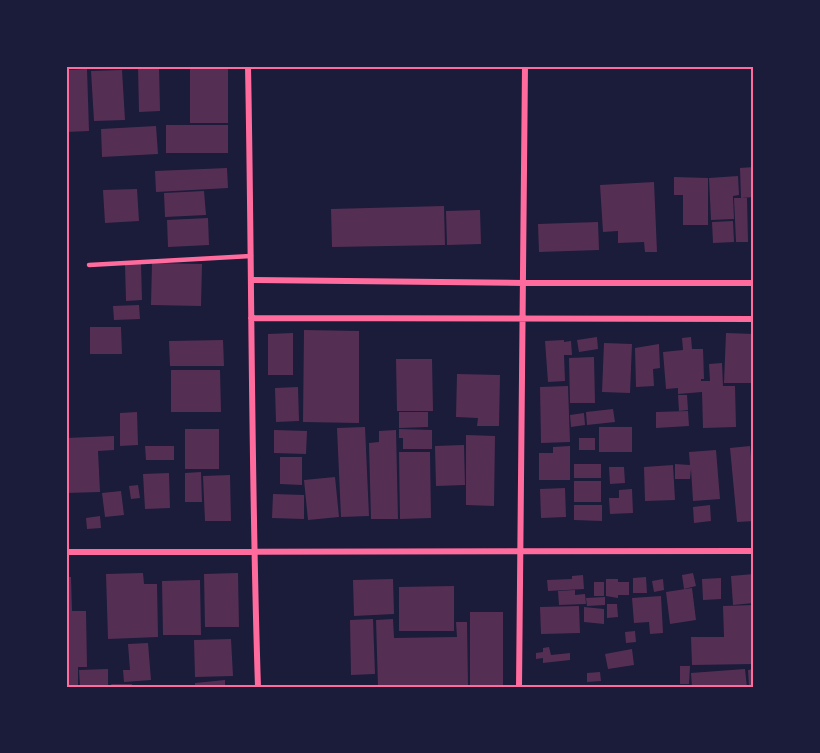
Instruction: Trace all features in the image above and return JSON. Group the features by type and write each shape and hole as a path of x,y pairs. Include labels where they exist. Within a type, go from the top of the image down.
{"street":[{"path":"248,66 252,256 253,552 258,687"},
{"path":"519,687 525,66"},
{"path":"251,280 754,283"},
{"path":"251,318 754,319"},
{"path":"66,552 754,551"}],"lane":[{"path":"89,265 252,256"}],"building":[{"path":"138,66 159,66 160,111 139,112"},
{"path":"190,66 228,66 228,123 190,123"},
{"path":"87,69 89,131 66,132 66,70"},
{"path":"122,70 125,120 94,121 91,71"},
{"path":"166,125 228,125 228,153 166,153"},
{"path":"156,126 158,154 102,157 101,129"},
{"path":"754,167 754,197 741,198 740,168"},
{"path":"227,168 228,188 156,192 155,171"},
{"path":"738,176 739,195 733,196 734,219 711,220 709,178"},
{"path":"674,177 708,178 708,225 683,225 683,195 674,195"},
{"path":"654,182 657,252 645,252 644,242 618,243 618,231 603,232 600,185"},
{"path":"137,189 139,221 105,223 103,190"},
{"path":"204,191 206,215 165,217 164,193"},
{"path":"734,198 747,198 748,242 736,242"},
{"path":"444,206 445,245 332,247 331,209"},
{"path":"480,210 481,244 447,245 446,211"},
{"path":"208,218 209,245 168,247 167,220"},
{"path":"733,221 734,242 713,243 712,222"},
{"path":"598,222 599,250 539,252 538,224"},
{"path":"152,263 202,264 201,306 151,305"},
{"path":"125,264 141,264 142,300 126,301"},
{"path":"139,305 140,319 114,320 113,306"},
{"path":"90,327 121,327 122,354 90,354"},
{"path":"304,330 359,331 359,423 303,422"},
{"path":"293,333 293,375 268,375 268,334"},
{"path":"726,333 754,334 752,383 724,383"},
{"path":"597,337 598,349 579,352 577,340"},
{"path":"691,337 692,349 703,349 704,379 701,381 710,381 709,364 722,363 723,386 735,386 736,427 703,428 702,392 678,394 678,388 666,389 663,352 683,350 682,338"},
{"path":"223,340 224,366 170,366 169,341"},
{"path":"564,340 564,342 571,341 572,355 564,355 565,381 548,382 545,341"},
{"path":"604,343 632,344 630,393 602,392"},
{"path":"659,344 660,368 653,369 654,386 636,387 635,348"},
{"path":"594,357 595,403 570,403 569,358"},
{"path":"396,359 432,359 433,411 397,411"},
{"path":"171,370 220,370 221,412 171,412"},
{"path":"457,374 500,375 499,426 477,426 478,418 456,417"},
{"path":"568,386 570,442 541,443 540,387"},
{"path":"298,387 299,421 276,422 275,388"},
{"path":"678,395 687,395 688,410 679,411"},
{"path":"613,409 615,422 587,425 586,412"},
{"path":"688,411 689,426 656,428 656,412"},
{"path":"137,412 138,445 120,446 120,413"},
{"path":"399,412 428,412 428,427 399,428"},
{"path":"584,413 585,425 571,427 570,415"},
{"path":"365,427 369,516 341,517 337,428"},
{"path":"599,427 632,427 632,452 599,452"},
{"path":"185,429 219,429 219,469 185,469"},
{"path":"399,429 432,430 432,449 403,449 403,438 399,438"},
{"path":"274,430 307,431 306,454 274,453"},
{"path":"396,430 398,519 371,519 369,443 379,442 379,431"},
{"path":"466,435 495,436 494,506 466,505"},
{"path":"114,436 114,450 98,451 100,492 66,493 66,438"},
{"path":"579,438 595,438 595,450 579,450"},
{"path":"464,445 465,485 436,486 435,446"},
{"path":"145,446 174,446 174,460 146,460"},
{"path":"570,446 570,480 539,480 539,453 553,453 553,447"},
{"path":"750,446 754,521 737,522 730,448"},
{"path":"716,450 720,499 693,501 691,469 690,479 675,479 675,464 690,465 689,452"},
{"path":"399,452 430,452 431,518 400,519"},
{"path":"280,457 302,457 302,485 280,484"},
{"path":"574,464 601,464 601,478 574,478"},
{"path":"673,465 675,500 645,501 644,467"},
{"path":"609,467 624,467 625,483 610,484"},
{"path":"201,472 202,502 185,502 185,473"},
{"path":"169,473 170,508 145,509 143,474"},
{"path":"230,475 231,521 205,521 203,476"},
{"path":"335,477 339,517 308,520 304,480"},
{"path":"574,481 601,481 601,502 574,502"},
{"path":"138,485 140,498 131,499 129,486"},
{"path":"565,488 566,517 541,518 540,489"},
{"path":"632,489 633,513 610,514 609,498 619,498 619,490"},
{"path":"121,491 124,515 105,517 102,493"},
{"path":"273,494 304,495 304,519 272,518"},
{"path":"574,505 602,505 602,521 574,520"},
{"path":"710,505 711,521 694,523 693,507"},
{"path":"100,516 101,528 87,529 86,518"},
{"path":"143,573 144,584 157,584 158,637 108,639 106,574"},
{"path":"238,573 239,627 205,627 204,574"},
{"path":"693,573 696,586 684,589 682,575"},
{"path":"754,574 754,603 733,605 731,576"},
{"path":"583,575 584,589 548,591 547,580 572,579 572,576"},
{"path":"66,577 71,577 72,611 86,611 87,667 78,667 78,687 66,687"},
{"path":"646,577 647,593 633,593 633,578"},
{"path":"721,578 721,599 703,600 702,579"},
{"path":"393,579 394,614 354,616 353,580"},
{"path":"606,579 629,582 629,595 618,595 618,598 606,596"},
{"path":"663,579 664,590 654,592 652,581"},
{"path":"200,580 201,635 163,635 162,581"},
{"path":"594,582 604,582 604,596 594,596"},
{"path":"454,586 454,631 399,631 399,587"},
{"path":"692,588 696,620 670,624 666,592"},
{"path":"575,590 575,595 585,594 586,604 559,605 558,591"},
{"path":"661,596 663,633 650,634 649,622 634,623 632,598"},
{"path":"605,597 605,605 587,606 586,598"},
{"path":"607,604 617,604 618,617 607,618"},
{"path":"754,605 754,664 692,665 691,637 724,637 723,606"},
{"path":"579,606 580,633 541,634 540,607"},
{"path":"584,607 604,609 604,624 584,622"},
{"path":"470,612 503,612 503,687 470,687"},
{"path":"373,619 375,674 351,675 350,620"},
{"path":"393,619 394,638 457,637 456,622 467,622 468,687 378,687 376,620"},
{"path":"635,631 636,642 626,643 625,632"},
{"path":"231,639 233,676 195,677 194,640"},
{"path":"148,643 151,680 124,682 123,670 130,670 128,644"},
{"path":"549,647 551,655 570,653 570,660 543,663 543,658 536,659 536,653 543,652 543,648"},
{"path":"632,649 634,665 608,669 605,654"},
{"path":"680,666 690,666 689,684 680,684"},
{"path":"108,669 108,687 80,687 79,670"},
{"path":"745,669 747,687 692,687 691,673"},
{"path":"754,669 754,687 749,687 748,670"},
{"path":"600,672 601,681 587,682 587,673"},
{"path":"225,680 225,687 195,687 195,683"},
{"path":"111,684 132,684 132,687 112,687"}]}
